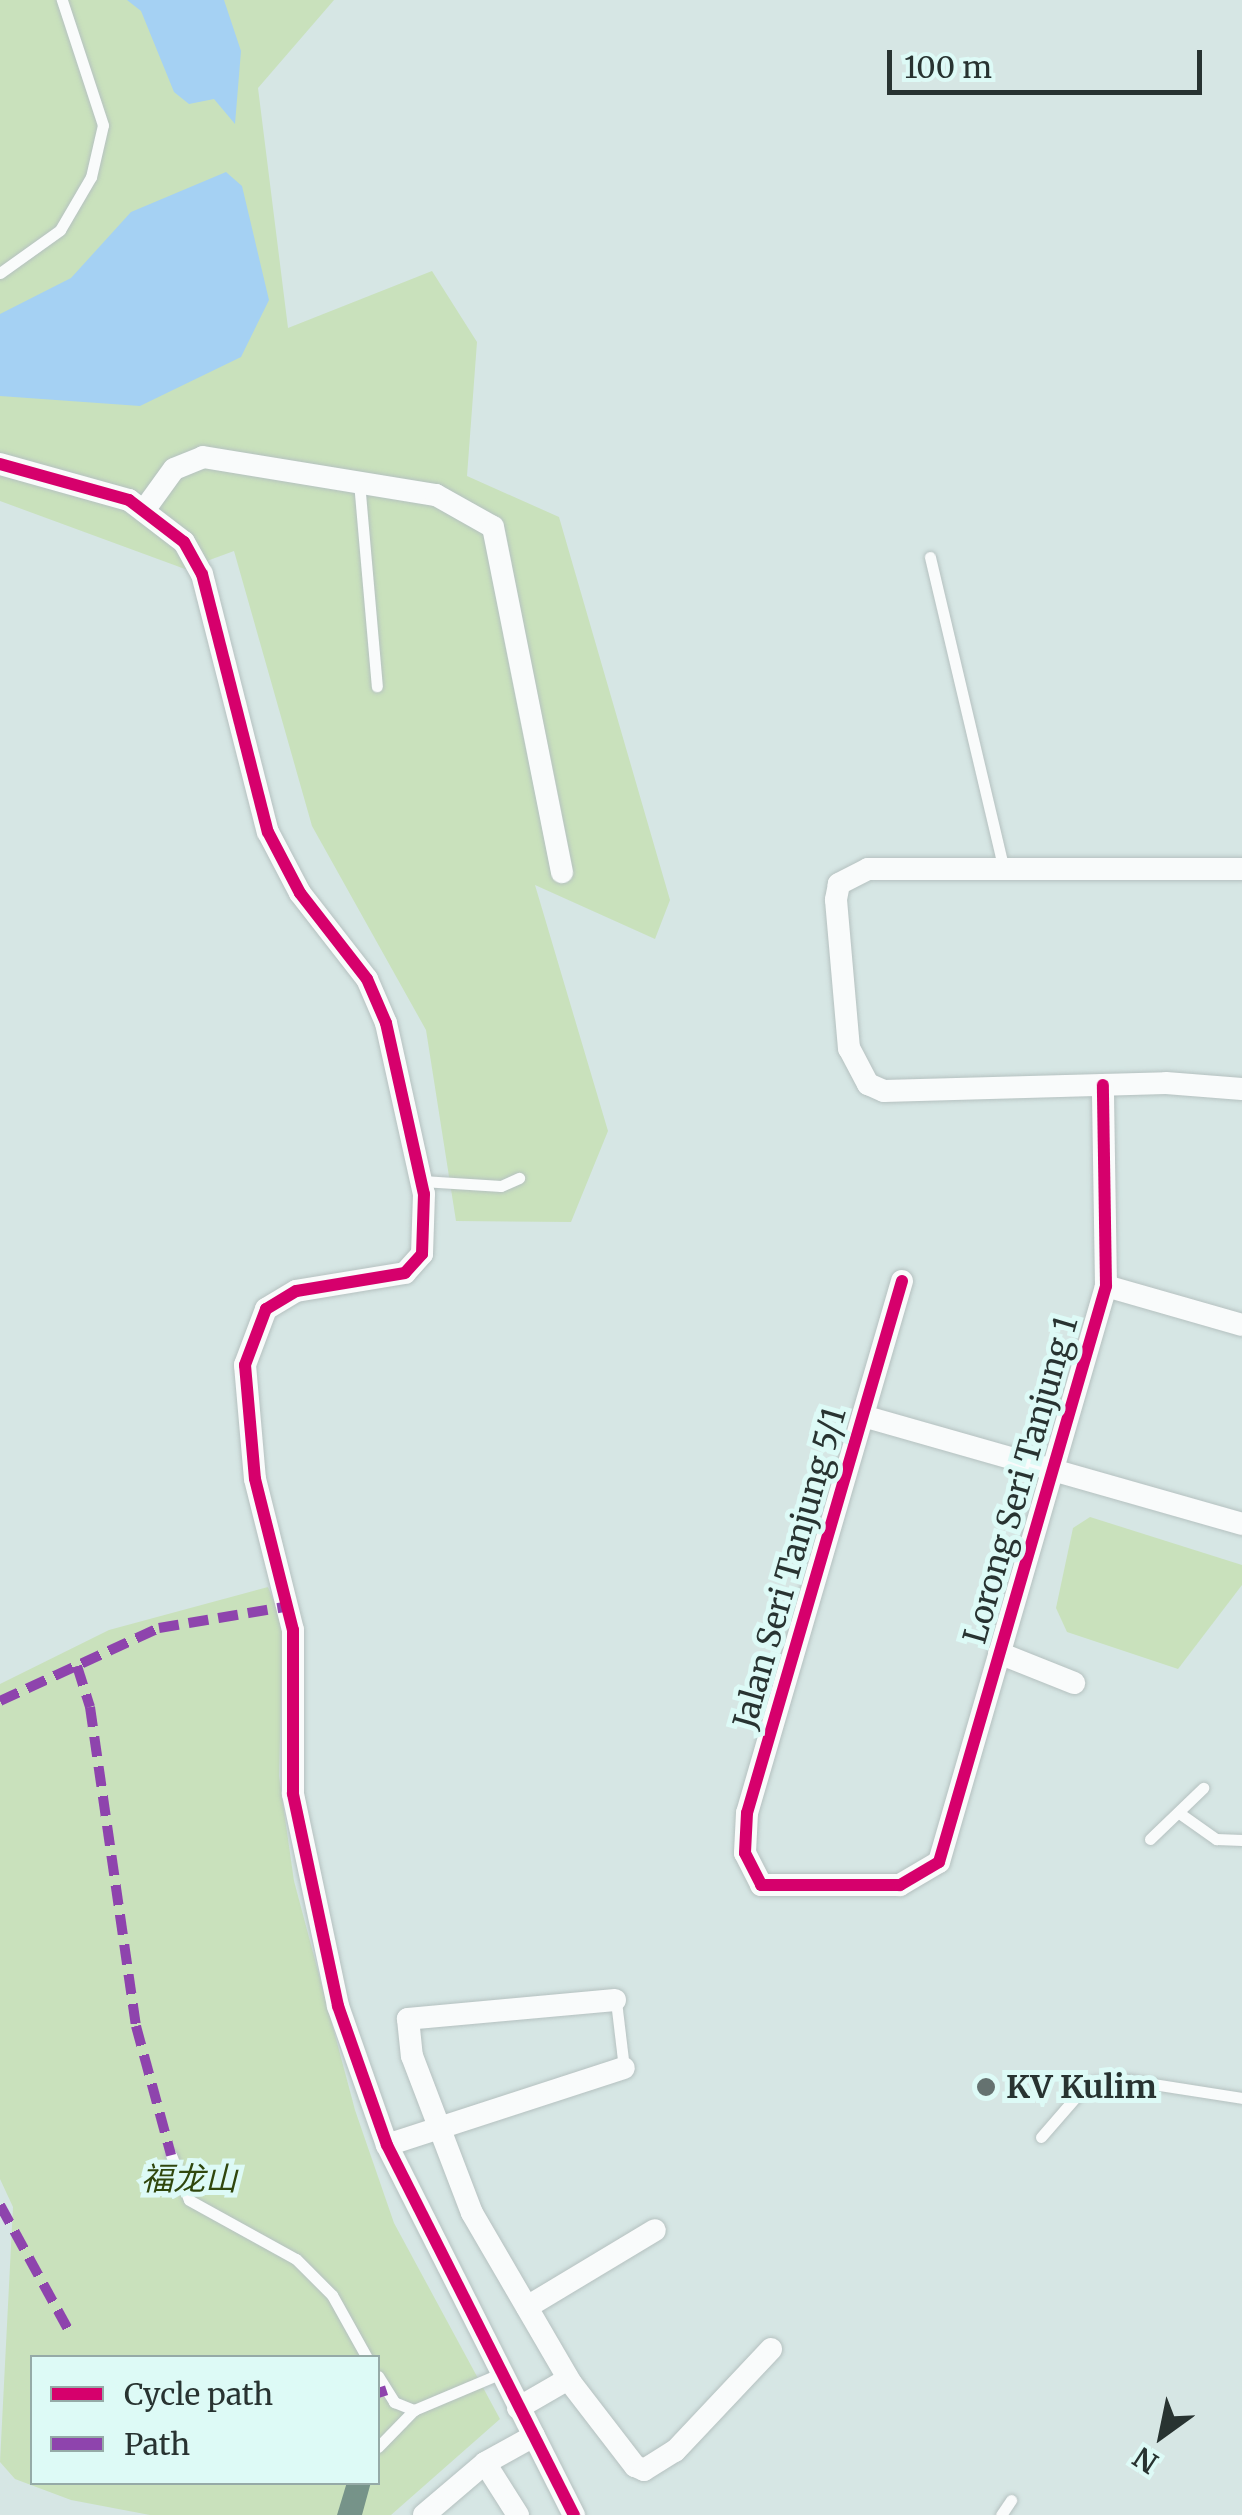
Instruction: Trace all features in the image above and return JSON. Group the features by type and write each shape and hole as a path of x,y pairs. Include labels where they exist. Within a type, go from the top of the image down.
{"street":[{"path":"145,508 174,470 203,456 436,495 493,527 562,872"},
{"path":"0,464 145,508 184,542 202,574 268,832 300,892 367,980 386,1022 422,1181 428,1228 422,1254 405,1274 296,1291 266,1308 245,1365 254,1479 294,1630 288,1744 302,1854 338,2006 386,2145 497,2375 534,2436 574,2515"},
{"path":"1242,869 868,869 839,884 849,1048 868,1084 884,1092 1103,1085 1242,1088"},
{"name":"Lorong Seri Tanjung 1","path":"924,1877 939,1862 1106,1286 1103,1085"},
{"name":"Jalan Seri Tanjung 5/1","path":"902,1281 747,1813 749,1872 761,1885 900,1885 924,1877"},
{"path":"1106,1286 1242,1325"},
{"path":"863,1416 1242,1524"},
{"path":"999,1653 1074,1683"},
{"path":"615,2000 408,2018 412,2056 472,2213 568,2379 644,2470 710,2419 772,2349"},
{"path":"386,2145 624,2068"},
{"path":"527,2307 655,2230"},
{"path":"518,2408 568,2379"},
{"path":"424,2515 485,2462 534,2436"},
{"path":"485,2462 518,2515"}],"lane":[{"path":"0,273 60,230 91,177 103,125 62,0"},
{"path":"359,482 377,686"},
{"path":"930,557 1004,869"},
{"path":"422,1181 501,1186 519,1178"},
{"path":"1150,1839 1182,1816 1203,1788"},
{"path":"1182,1816 1216,1839 1242,1840"},
{"path":"615,2000 624,2068"},
{"path":"1041,2136 1088,2083 1121,2079 1242,2098"},
{"path":"171,2155 189,2200 296,2259 332,2295 365,2355"},
{"path":"380,2445 414,2410 497,2375"},
{"path":"380,2379 394,2402 414,2410"},
{"path":"1001,2515 1011,2500"}],"green space":[{"path":"0,0 334,0 258,88 288,328 432,271 477,342 467,476 559,517 670,900 655,939 535,885 608,1131 571,1222 456,1221 426,1030 312,826 234,551 185,569 0,501"},
{"path":"1090,1517 1242,1565 1242,1585 1178,1669 1067,1632 1056,1608 1073,1528"},
{"name":"福龙山","path":"268,1587 283,1624 279,1776 294,1881 355,2110 394,2223 500,2419 391,2515 150,2515 71,2500 31,2485 380,2485 380,2355 30,2355 30,2485 15,2479 0,2462 13,2207 0,2179 0,1684 109,1630"}],"water":[{"path":"127,0 224,0 241,51 235,124 214,99 189,104 174,92 141,11"},
{"path":"226,172 242,186 269,300 241,357 140,406 0,396 0,314 71,278 131,212"}],"building":[{"path":"346,2485 370,2485 362,2515 337,2515"}],"marked path":[{"path":"0,1701 159,1628 290,1606"},
{"path":"77,1666 90,1707 136,2026 171,2155"},
{"path":"0,2205 68,2329"},
{"path":"380,2392 387,2390"}],"cycle path":[{"path":"0,464 129,500 184,542 202,574 268,832 300,893 367,979 386,1023 424,1194 422,1254 405,1273 296,1291 266,1309 245,1365 255,1479 293,1630 293,1794 338,2006 387,2145 574,2515"},
{"path":"902,1281 747,1813 745,1853 761,1885 900,1885 939,1862 1106,1286 1103,1085"}],"place":[{"name":"KV Kulim","path":"986,2087"}]}
